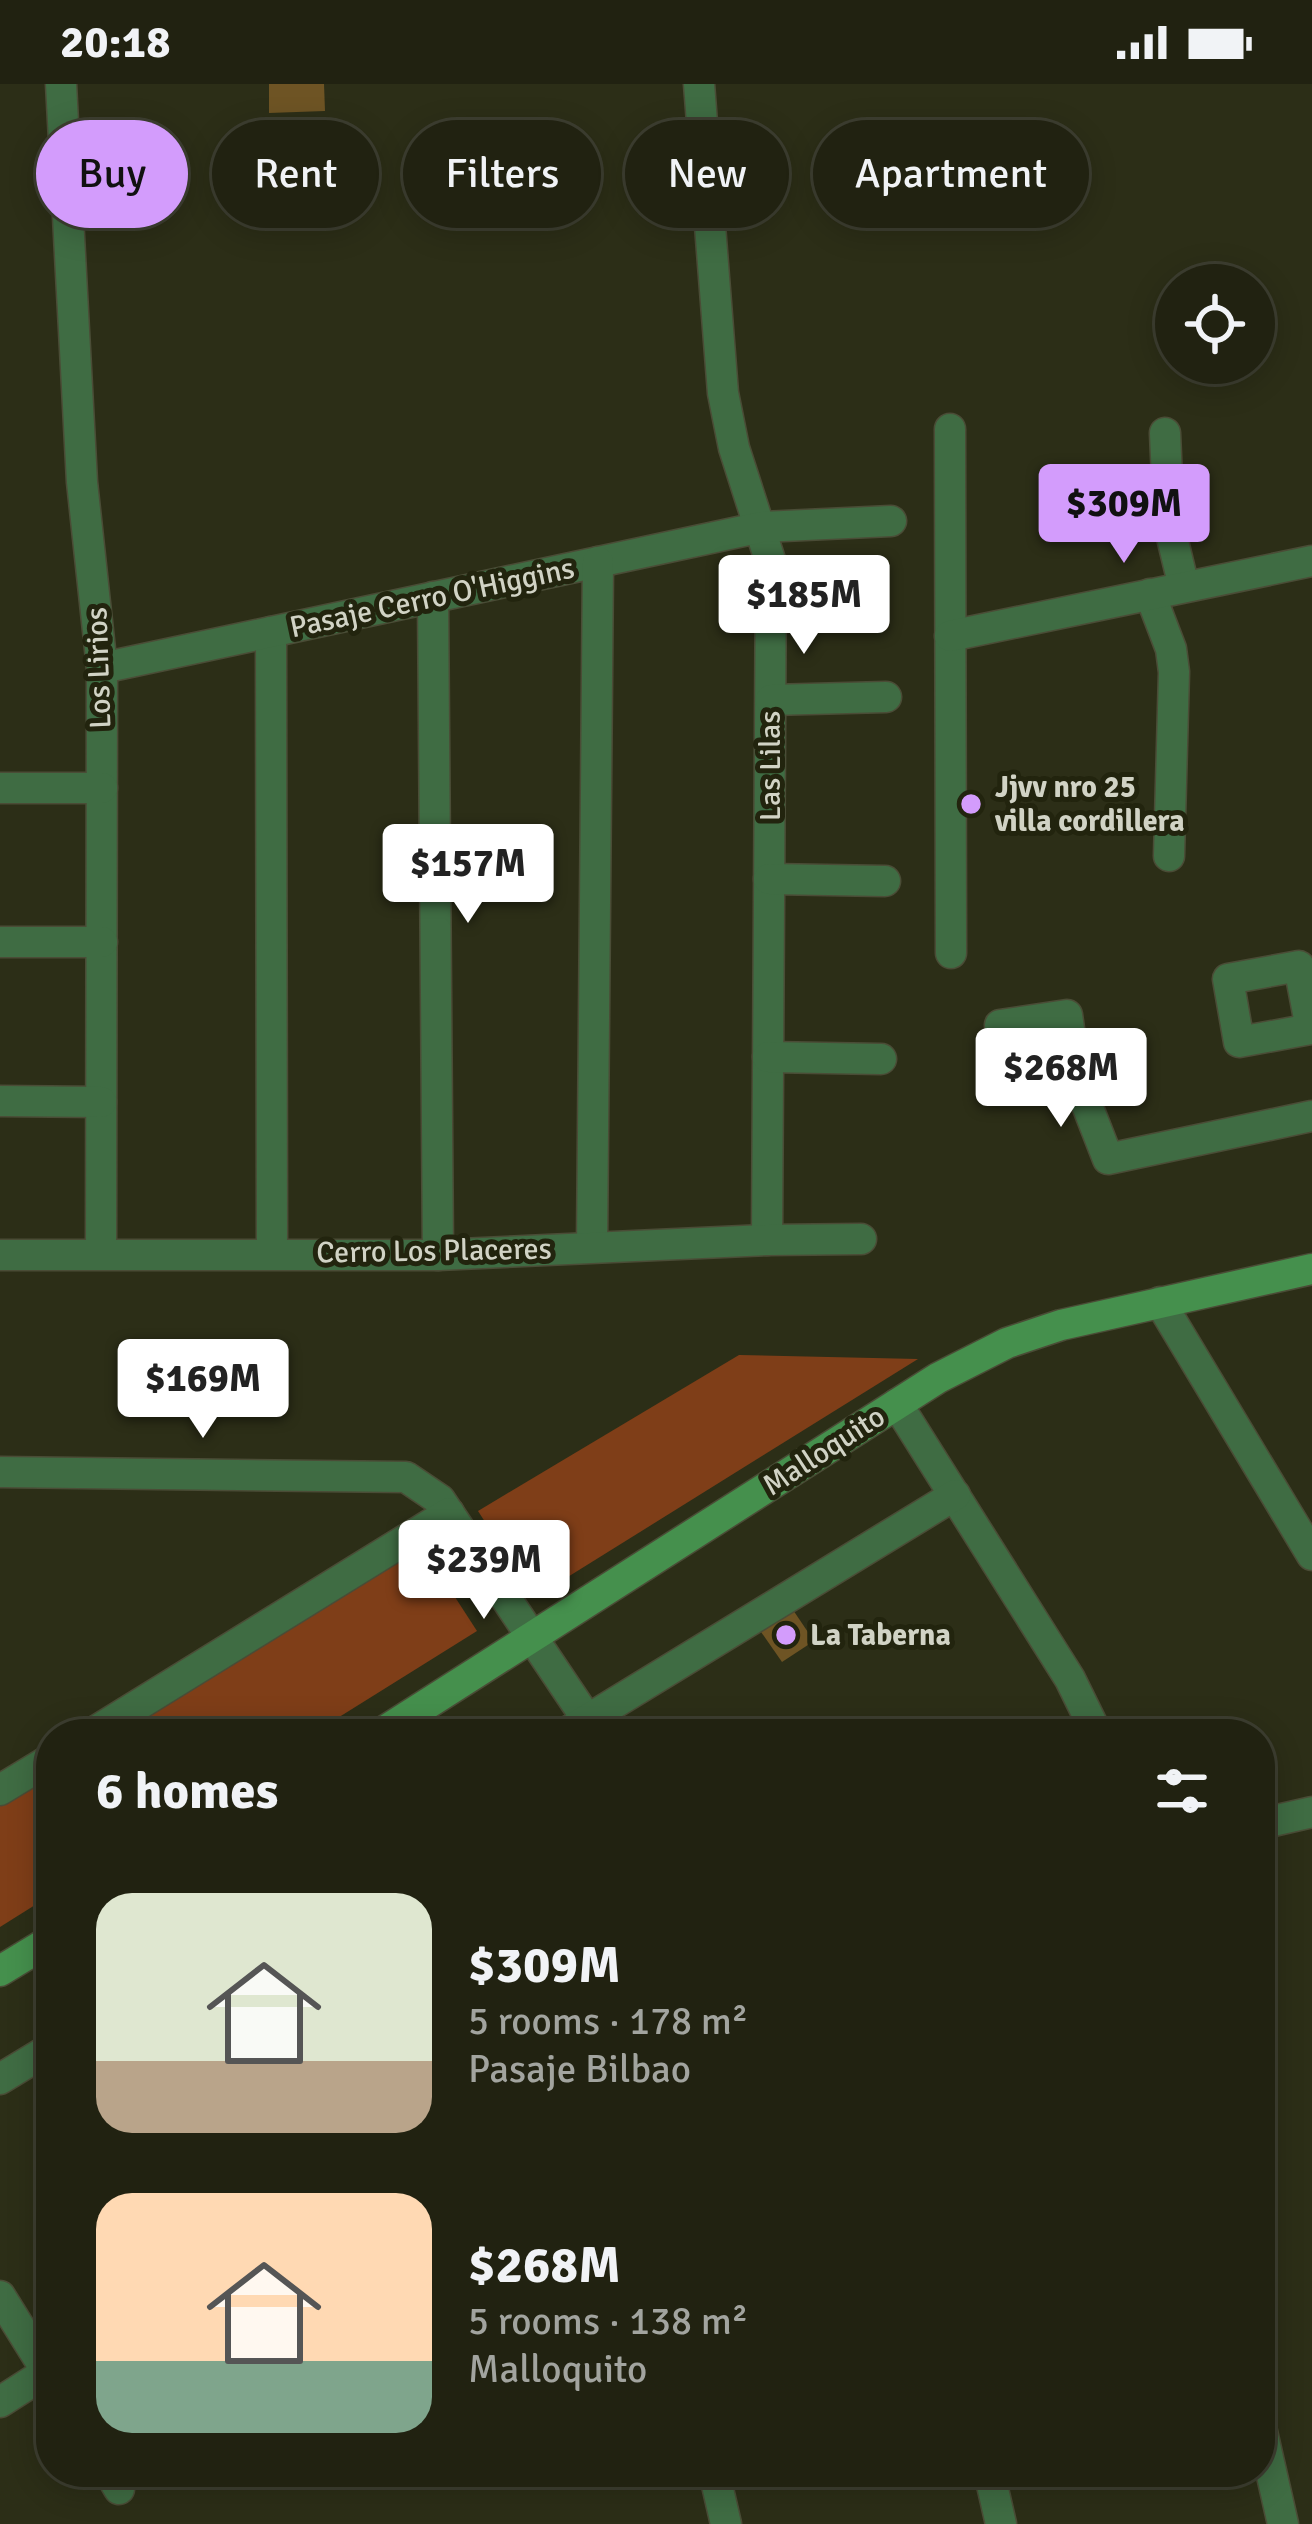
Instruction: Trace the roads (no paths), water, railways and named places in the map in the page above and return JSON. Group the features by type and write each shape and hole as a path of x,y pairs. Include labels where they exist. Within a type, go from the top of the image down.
{"street":[{"name":"Los Lirios","path":"61,84 82,482 102,668 101,1254"},
{"name":"Las Lilas","path":"699,84 722,393 742,476 762,527 772,581 767,1240"},
{"path":"950,429 951,953"},
{"path":"1166,433 1169,526 1184,587"},
{"name":"Pasaje Cerro O'Higgins","path":"102,668 762,527 891,521"},
{"path":"950,636 1312,561"},
{"path":"592,1247 598,562"},
{"path":"1150,594 1171,649 1174,672 1169,856"},
{"path":"433,597 438,1255"},
{"path":"271,632 272,1254"},
{"path":"771,700 886,697"},
{"path":"0,788 102,788"},
{"path":"769,880 885,881"},
{"path":"0,942 101,942"},
{"path":"768,1057 881,1058"},
{"path":"1076,1077 1108,1160 1312,1116"},
{"path":"0,1101 101,1102"},
{"name":"Cerro Los Placeres","path":"0,1255 438,1255 860,1239"},
{"name":"Malloquito","path":"404,1719 938,1378 1007,1343 1061,1325 1312,1269"},
{"path":"1160,1302 1312,1555"},
{"path":"897,1404 1070,1679 1087,1719"},
{"path":"0,1472 406,1477 440,1500 535,1638 578,1719"},
{"path":"599,1719 955,1495"},
{"path":"116,1719 449,1513"},
{"path":"0,1790 36,1768"},
{"path":"1275,1821 1312,1812"},
{"path":"0,1971 36,1949"},
{"path":"0,2079 36,2057"},
{"path":"0,2296 36,2354"},
{"path":"0,2402 36,2382"},
{"path":"717,2487 726,2524"},
{"path":"992,2487 1001,2524"},
{"path":"1275,2487 1283,2524"}],"place":[{"name":"Jjvv nro 25 villa cordillera","path":"971,804"},
{"name":"La Taberna","path":"786,1635"}]}
